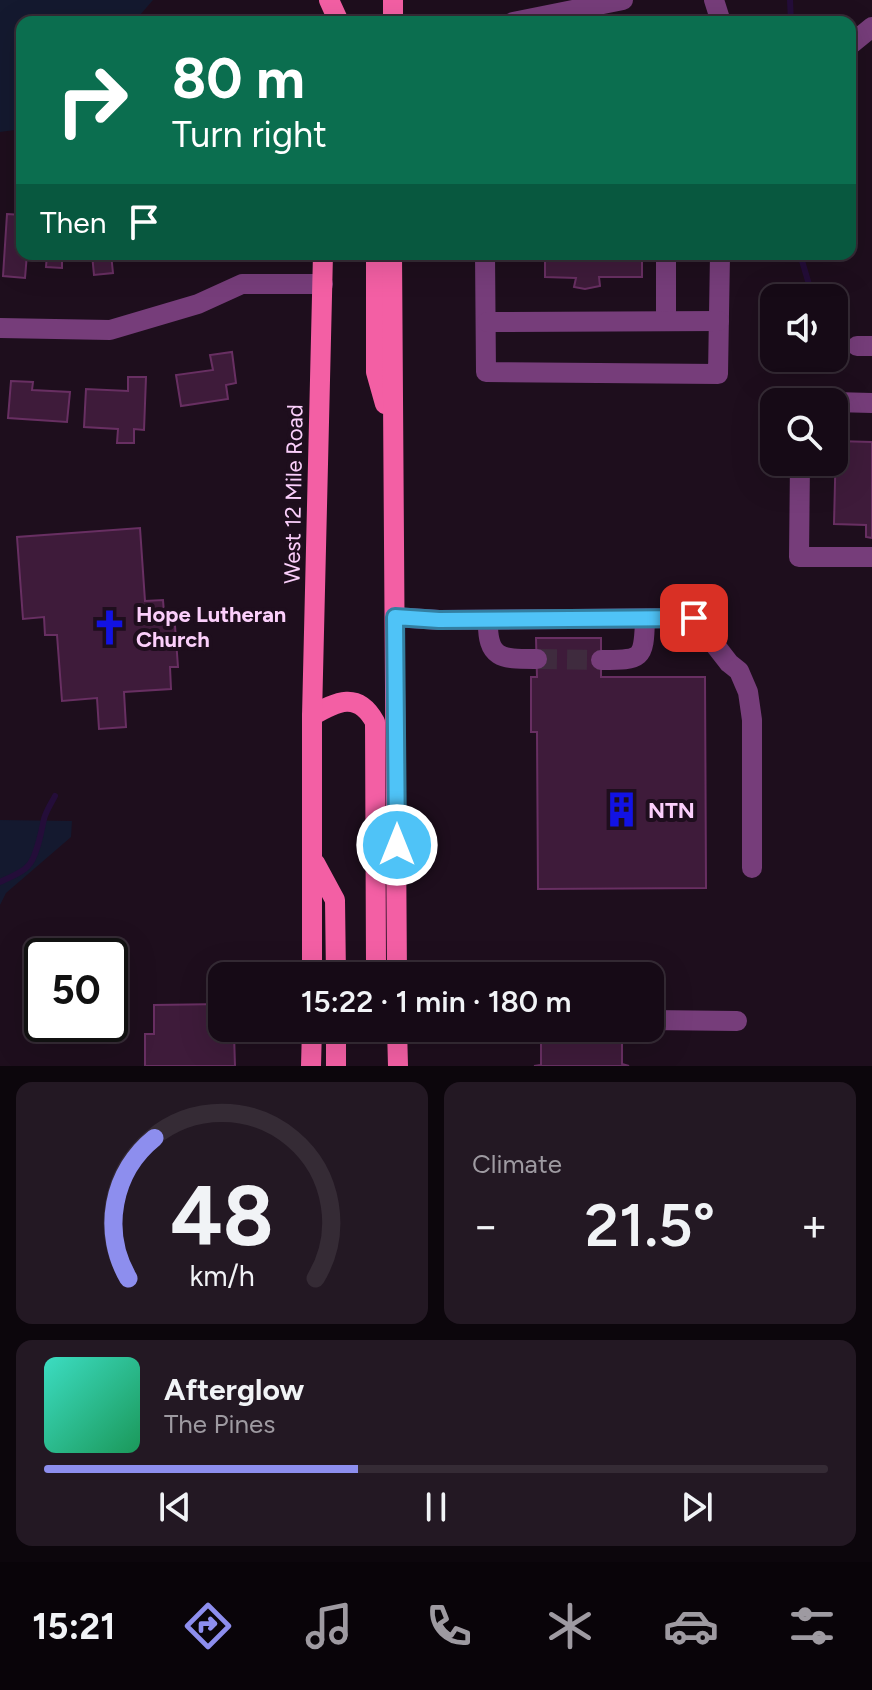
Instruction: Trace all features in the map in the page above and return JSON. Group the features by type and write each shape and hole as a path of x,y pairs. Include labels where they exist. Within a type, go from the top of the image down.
{"main road":[{"name":"West 12 Mile Road","path":"312,962 312,716 323,260"},
{"path":"376,260 376,372 394,435"},
{"path":"392,260 397,962"},
{"path":"312,716 331,705 348,701 365,708 375,722 376,962"},
{"path":"313,859 335,900 336,962"},
{"path":"311,1066 312,1042"},
{"path":"336,1042 336,1066"},
{"path":"397,1042 398,1066"}],"street":[{"path":"543,16 623,0"},
{"path":"856,40 872,27"},
{"path":"485,260 486,372 718,374 720,260"},
{"path":"666,260 666,321"},
{"path":"0,328 110,330 198,304 242,284 323,284"},
{"path":"487,322 719,321"},
{"path":"848,402 872,403"},
{"path":"800,476 799,557 872,557"},
{"path":"395,617 439,620 694,618 729,663 739,671 748,692 752,720 752,868"},
{"path":"601,660 639,657 643,651 645,619"},
{"path":"488,620 490,646 498,656 537,659"},
{"path":"664,1020 737,1021"}],"shaded area":[{"path":"0,0 153,0 139,16 16,16 16,130 0,132"},
{"path":"0,820 72,821 71,837 6,893 0,905"}],"building":[{"path":"7,214 16,215 16,260 26,260 25,278 3,276"},
{"path":"47,260 62,260 62,268 46,267"},
{"path":"93,260 112,260 113,273 94,275"},
{"path":"545,260 642,260 642,277 599,277 600,286 585,289 574,287 576,278 545,277"},
{"path":"232,352 236,383 226,385 228,399 181,406 176,375 213,370 210,355"},
{"path":"128,377 146,377 144,430 134,429 134,443 117,443 118,429 84,427 86,389 128,391"},
{"path":"11,381 33,382 32,390 70,392 67,422 8,418"},
{"path":"848,441 872,442 872,538 866,537 866,525 834,524 835,476 848,476"},
{"name":"Hope Lutheran Church","path":"140,528 145,601 163,600 164,613 174,612 178,667 170,667 171,689 124,692 126,727 99,729 97,698 62,701 57,635 45,635 44,617 23,619 17,537"},
{"name":"NTN","path":"536,638 601,638 601,677 705,677 706,888 538,889 537,732 531,732 531,677 537,677"},
{"path":"208,1004 208,1042 234,1042 235,1066 145,1066 145,1034 154,1034 154,1005"},
{"path":"541,1042 622,1042 622,1064 629,1066 534,1066 541,1065"}],"waterway":[{"path":"790,0 791,16"},
{"path":"802,260 809,284"},
{"path":"0,882 22,871 31,862 45,816 55,796"}],"tunnel":[{"path":"537,659 601,660"}],"place":[{"name":"Hope Lutheran Church","path":"110,627"},
{"name":"NTN","path":"622,810"}],"route":[{"path":"397,845 395,617 439,620 694,618"}]}
